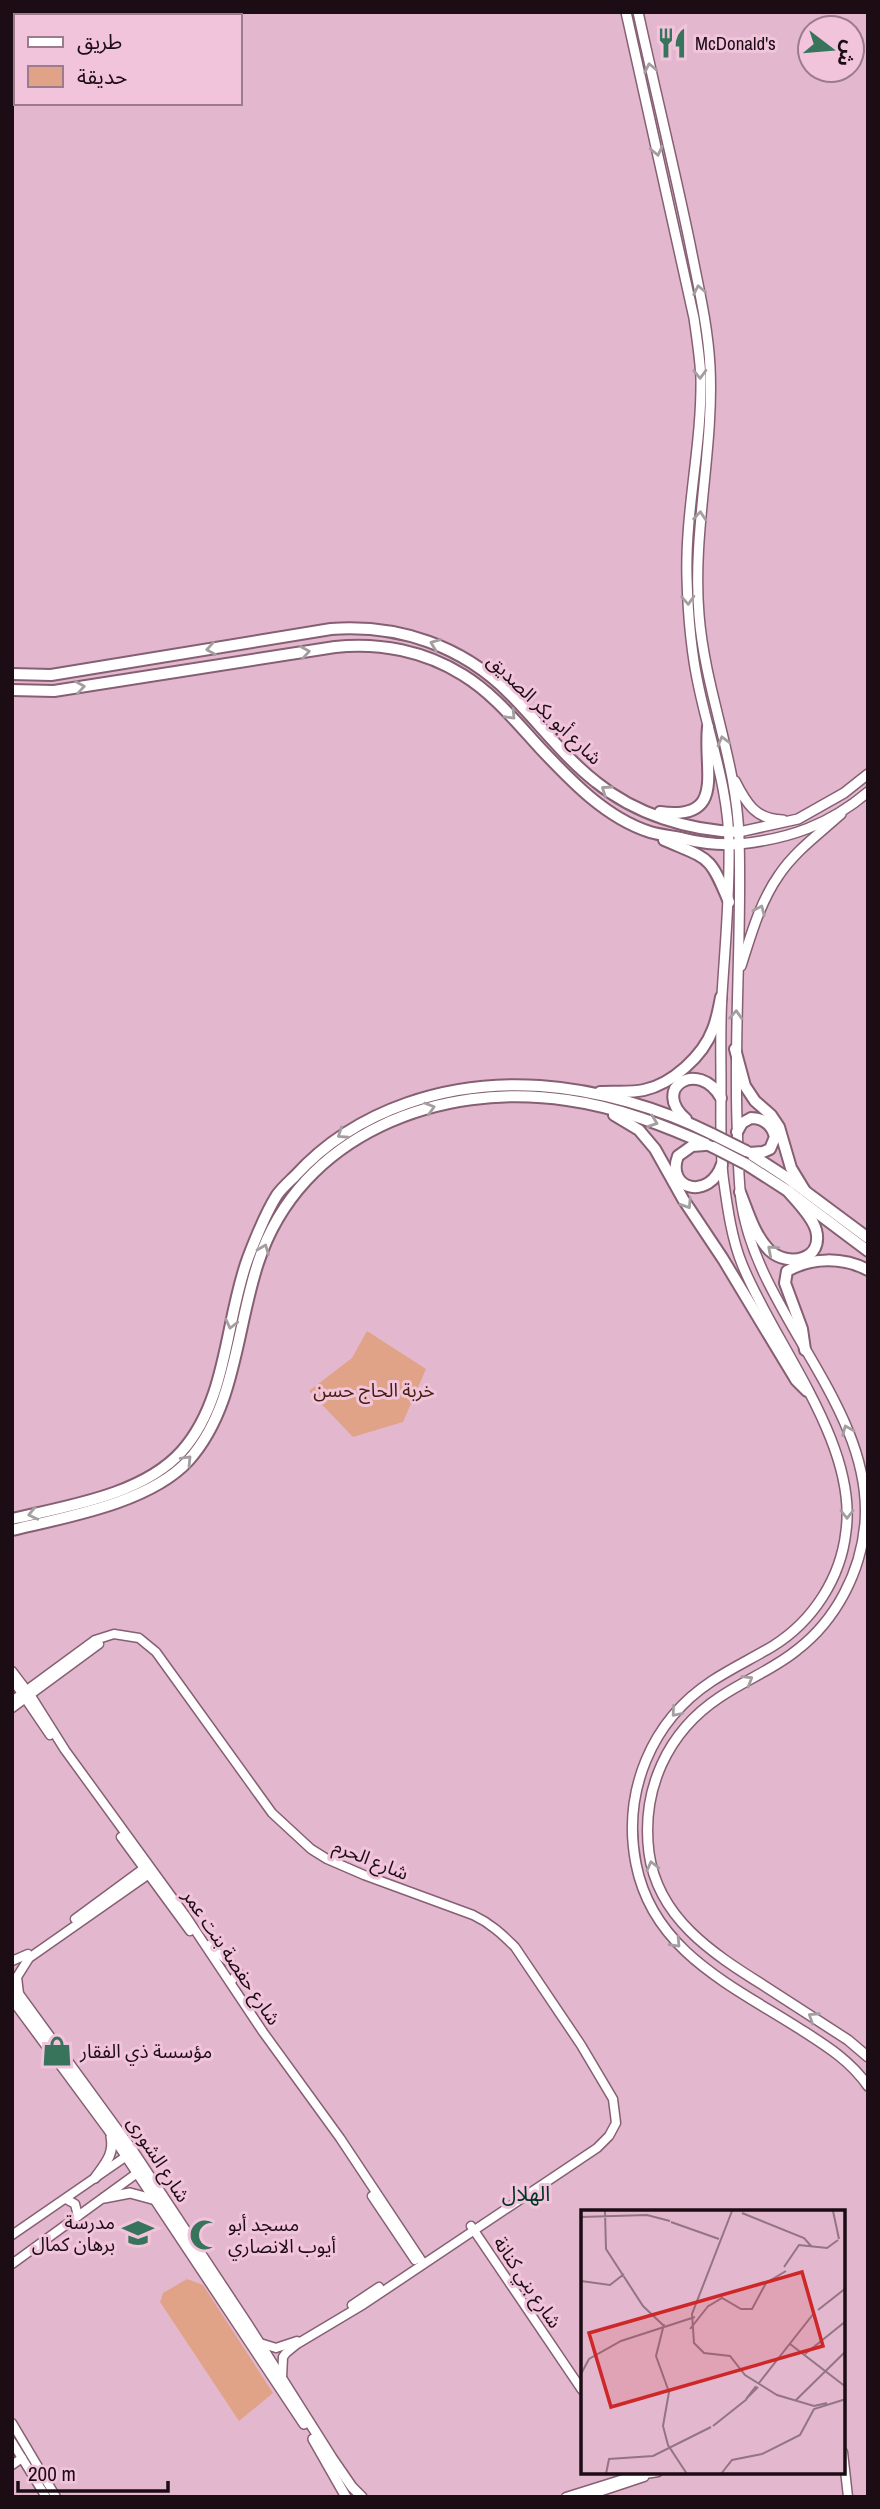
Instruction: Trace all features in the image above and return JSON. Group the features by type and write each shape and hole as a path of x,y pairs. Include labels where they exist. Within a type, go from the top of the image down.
{"highway":[{"name":"شارع أبو بكر الصديق","path":"12,674 51,675 331,629 368,629 407,635 446,648 482,669 511,695 593,781 615,796 686,825 734,832"},
{"name":"شارع أبو بكر الصديق","path":"12,690 54,691 335,647 367,646 404,651 435,659 465,676 500,704 584,792 615,814 649,832 695,842 734,844"},
{"path":"644,810 683,814 701,804 708,779 708,727"},
{"path":"649,832 708,860 717,873 729,902"},
{"path":"586,1092 642,1091 665,1082 685,1066 707,1041 713,1031 721,997"},
{"path":"735,1049 745,1086 779,1127 791,1168 805,1191"},
{"path":"711,1142 678,1112 672,1101 675,1090 683,1081 693,1078 712,1085 721,1098"},
{"path":"12,1519 87,1501 122,1488 155,1474 183,1450 211,1400 247,1259 263,1223 278,1195 315,1154 342,1133 378,1114 438,1094 506,1086 539,1086 586,1092 690,1123"},
{"path":"12,1530 129,1498 175,1472 196,1451 208,1434 224,1397 258,1264 268,1239 295,1191 322,1163 365,1133 397,1118 440,1105 495,1097 524,1096 592,1104 649,1120 747,1156 805,1191 868,1238"},
{"path":"592,1104 639,1130 655,1149 683,1199 723,1259 796,1380 807,1391"},
{"path":"737,1132 746,1120 754,1118 767,1123 774,1133 774,1142 770,1149 747,1156"},
{"path":"711,1142 691,1146 678,1156 676,1171 681,1181 692,1187 704,1186 718,1175 722,1164"},
{"path":"747,1156 788,1191 868,1251"},
{"path":"740,1192 756,1233 770,1250 780,1258 798,1260 805,1258 812,1250 816,1231 810,1218 788,1191"},
{"path":"805,1350 802,1329 785,1283 788,1271 827,1260 843,1261 868,1270"}],"main road":[{"path":"626,12 698,343 700,409 687,572 689,630 697,678 734,832"},
{"path":"638,12 678,186 709,352 711,401 698,544 698,608 711,695 732,775 743,797 758,814 767,819 798,819"},
{"name":"شارع أبو بكر الصديق","path":"734,832 798,819 844,793 868,774"},
{"path":"732,775 739,974 735,1049 737,1132 744,1222 752,1246 839,1413 859,1465 865,1518 855,1569 845,1593 806,1643 705,1707 675,1740 661,1764 651,1795 649,1855 652,1870 665,1899 678,1920 703,1945 848,2040 868,2057"},
{"name":"شارع أبو بكر الصديق","path":"734,844 776,839 841,814 868,792"},
{"path":"739,974 756,920 777,876 807,843 841,814"},
{"path":"734,844 721,997 719,1125 729,1212 741,1262 831,1439 845,1484 847,1524 837,1568 820,1600 797,1628 778,1643 713,1680 691,1696 661,1730 652,1744 639,1778 633,1816 634,1850 640,1880 651,1907 677,1945 708,1970 833,2050 854,2068 868,2086"},
{"name":"شارع الشورى","path":"12,1985 16,1996 108,2129 130,2153"},
{"name":"شارع الشورى","path":"16,1996 130,2153 260,2343 332,2458 362,2497"},
{"path":"95,2178 112,2151 113,2143 108,2129"},
{"name":"شارع الشورى","path":"141,2171 156,2200 300,2418 346,2497"},
{"path":"104,2199 130,2193 156,2200"}],"street":[{"name":"شارع الحرم","path":"12,1708 106,1636 124,1634 136,1636 148,1643 272,1812 311,1849 364,1875 473,1915 503,1935 515,1947 610,2093 616,2118 607,2134 594,2145 472,2228 295,2342 276,2348 260,2343"},
{"name":"شارع حفصة بنت عمر","path":"12,1671 419,2262"},
{"name":"شارع حفصة بنت عمر","path":"12,1679 26,1695"},
{"name":"شارع الحرم","path":"12,1701 26,1695"},
{"name":"شارع حفصة بنت عمر","path":"148,1870 203,1941 263,2032 340,2138 419,2262"},
{"path":"12,1961 26,1955 148,1870"},
{"path":"16,1996 17,1977 29,1958 148,1870"},
{"path":"203,1941 231,1964"},
{"path":"231,1982 238,1972"},
{"path":"15,2232 130,2153"},
{"path":"12,2264 141,2171"},
{"path":"66,2199 75,2204 78,2216"},
{"name":"شارع بني كنانة","path":"472,2228 581,2387"},
{"name":"شارع الحرم","path":"282,2378 282,2362 286,2353 364,2304 419,2262"},
{"path":"12,2423 57,2497"},
{"path":"12,2442 46,2497"},
{"path":"12,2465 22,2458"},
{"path":"845,2470 848,2497"},
{"path":"585,2497 633,2477 650,2474"},
{"path":"566,2497 602,2489"}],"green space":[{"name":"خربة الحاج حسن","path":"367,1331 426,1369 403,1422 353,1437 309,1391 352,1358"},
{"path":"187,2279 203,2285 273,2393 239,2421 160,2302 163,2293"}],"place":[{"name":"McDonald's","path":"672,43"},
{"name":"مؤسسة ذي الفقار","path":"57,2051"},
{"name":"مدرسة برهان كمال","path":"138,2233"},
{"name":"مسجد أبو أيوب الانصاري","path":"205,2235"}],"district":[{"name":"الهلال","path":"526,2193"}]}
